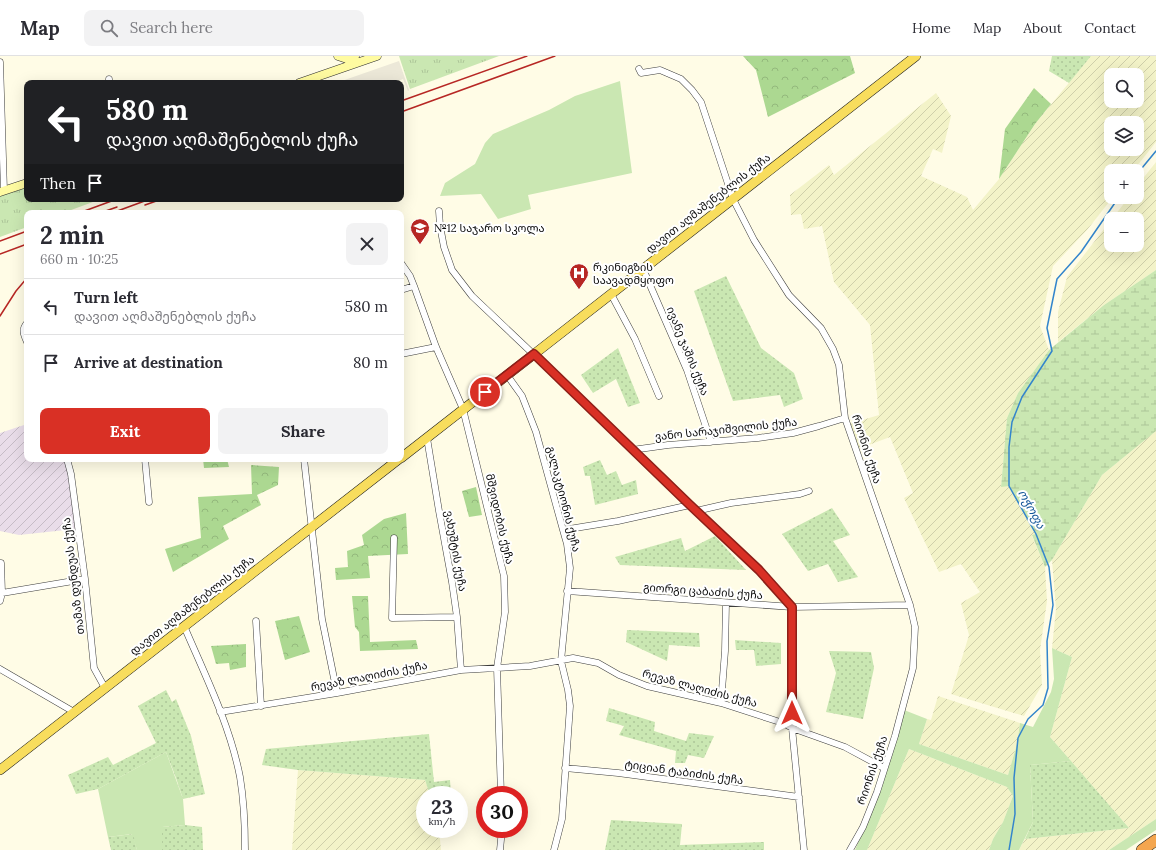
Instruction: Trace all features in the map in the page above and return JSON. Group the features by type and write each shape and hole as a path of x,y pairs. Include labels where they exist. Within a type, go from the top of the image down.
{"highway":[{"path":"1142,850 1156,840"}],"main road":[{"path":"340,57 357,58 377,56"},
{"name":"დავით აღმაშენებლის ქუჩა","path":"404,455 916,56"},
{"path":"340,57 350,66"},
{"path":"308,80 350,66 357,58"},
{"path":"2,192 24,184"},
{"name":"დავით აღმაშენებლის ქუჩა","path":"0,770 395,462"}],"street":[{"path":"0,62 2,192"},
{"name":"რიონის ქუჩა","path":"639,69 641,73 660,70 681,80 692,90 701,102 733,199 754,240 790,295 821,328 833,349 839,365 845,418 910,605 915,627 913,668 895,736 877,792 863,827 850,850"},
{"path":"439,211 444,247 452,270 472,296 586,403 632,450 759,570 792,607 792,728 804,850"},
{"name":"მშვიდობის ქუჩა","path":"404,267 410,276 436,347 463,409 504,576 505,612 497,668 501,786"},
{"name":"ივანე ჯაშის ქუჩა","path":"643,269 687,370 711,442"},
{"path":"404,289 414,286"},
{"path":"611,294 635,339 659,396"},
{"path":"404,353 436,347"},
{"name":"გალაკტიონის ქუჩა","path":"507,375 522,396 536,432 563,530 570,568 561,661 570,706 562,819 554,850"},
{"name":"ვანო სარაჯიშვილის ქუჩა","path":"632,450 793,433 845,418"},
{"name":"ვახუშტის ქუჩა","path":"426,438 452,582 457,617 460,670"},
{"name":"თამაზ დუნდუას ქუჩა","path":"68,462 71,474 85,579 94,668 105,688"},
{"path":"145,462 149,502"},
{"path":"304,462 322,619 337,693"},
{"path":"696,511 731,503 800,494 808,491"},
{"path":"563,530 618,521 690,505"},
{"path":"394,538 392,618 457,617"},
{"path":"0,601 2,593 2,563"},
{"path":"2,593 85,579"},
{"name":"გიორგი ცაბაძის ქუჩა","path":"567,591 792,607 910,605"},
{"path":"721,703 725,651 726,603"},
{"path":"256,621 261,706"},
{"path":"184,626 220,712 240,777 245,822 245,850"},
{"name":"რევაზ ლაღიძის ქუჩა","path":"220,712 337,693 460,670 530,666 572,658 598,663 619,675 647,686 721,703 783,722 792,728 845,747 884,768"},
{"path":"0,669 74,712"},
{"name":"ტიციან ტაბიძის ქუჩა","path":"565,768 618,773 799,797"},
{"path":"500,850 501,838"}],"shaded area":[{"path":"399,61 409,90 408,91 403,79 345,80"},
{"path":"24,425 24,462 65,462 69,475 75,529 19,535 0,531 0,433"}],"green space":[{"path":"399,56 499,56 410,89"},
{"path":"743,56 850,56 855,73 768,117 756,70"},
{"path":"1052,56 1091,56 1069,83 1049,71"},
{"path":"1091,56 1156,56 1156,142 1139,164 1104,164 1104,204 1107,204 1087,230 1053,266 1040,326 1049,350 1018,393 1007,418 1001,486 1009,486 1036,534 1032,536 1045,567 1047,601 1040,650 1042,685 1024,716 951,694 969,635 961,603 980,592 961,564 939,572 904,498 913,493 890,437 858,449 849,424 879,415 870,325 834,282 822,226 804,229 801,214 791,215 790,195 829,165 834,175 936,93 951,116 942,153 933,149 921,176 967,197 973,210 999,179 1035,124"},
{"path":"620,81 632,173 528,195 531,209 498,219 481,194 440,196 445,183 475,164 485,143 493,134 549,110 575,96"},
{"path":"1034,88 1051,104 1035,124 999,179 1005,129"},
{"path":"1156,162 1156,270 1104,305 1058,342 1058,312 1067,277 1104,229 1104,252 1144,252 1144,212 1117,212 1124,204 1144,204 1144,177"},
{"path":"24,187 24,202 93,202 71,210 24,210 24,228 0,237 0,196"},
{"path":"1156,270 1156,431 1102,475 1052,560 1045,567 1032,535 1036,534 1009,486 1001,487 1007,418 1018,393 1049,350 1104,305"},
{"path":"726,276 761,348 794,373 803,399 784,407 780,395 733,401 694,291"},
{"path":"618,348 640,403 628,407 616,379 593,393 581,375"},
{"path":"1156,431 1156,819 1109,850 1019,850 1025,839 1129,828 1050,737 1072,657 1052,648 1056,609 1052,560 1102,475"},
{"path":"600,460 607,475 616,471 622,485 636,480 638,494 595,505 590,476 585,476 583,467"},
{"path":"203,462 228,462 229,467 204,468"},
{"path":"251,465 279,467 278,485 257,495 261,505 223,526 229,539 173,572 165,549 201,538 198,497 252,494"},
{"path":"476,487 482,515 469,517 462,491"},
{"path":"832,508 850,535 833,541 858,577 838,582 828,564 808,571 782,534"},
{"path":"406,513 408,554 368,556 370,578 336,580 335,568 348,567 347,551 364,545 362,535 384,519"},
{"path":"715,536 746,570 620,565 615,557 681,538 685,551"},
{"path":"352,596 368,596 370,642 416,640 418,649 360,651 359,632 355,627"},
{"path":"299,616 310,652 285,660 275,621"},
{"path":"627,630 699,633 700,647 669,645 667,661 626,642"},
{"path":"735,640 781,643 781,664 756,666 754,650 736,650"},
{"path":"246,644 246,667 230,670 229,663 216,664 211,646"},
{"path":"1052,648 1072,657 1050,737 1071,761 1030,765 1033,822 1019,850 989,850 993,839 1003,822 1013,796 1007,787 909,749 867,850 855,850 884,780 904,710 927,719 919,744 1008,775 1017,744 1020,723 1033,727 1051,692 1054,679"},
{"path":"829,651 871,652 874,668 863,719 826,712 836,673"},
{"path":"166,690 172,702 176,699 191,736 205,794 183,799 166,752 98,789 76,794 68,775 108,757 113,765 156,743 138,706"},
{"path":"938,696 1020,723 1017,744 1008,775 919,744 927,719 931,720"},
{"path":"609,708 655,722 654,731 686,741 689,733 714,736 704,758 688,755 685,763 675,763 676,751 619,735 624,726 606,721"},
{"path":"429,734 434,782 450,780 450,786 427,786 425,780 298,770 262,765 266,749"},
{"path":"909,749 1007,787 1013,796 1003,822 993,839 989,850 867,850"},
{"path":"166,752 183,799 185,825 162,827 162,850 137,850 132,834 108,837 98,789"},
{"path":"1071,761 1129,828 1025,839 1033,822 1030,765"},
{"path":"298,770 425,780 427,786 416,786 416,838 440,838 441,850 292,850"},
{"path":"1156,819 1156,830 1126,850 1109,850"},
{"path":"611,820 682,824 680,845 764,842 764,850 605,850"},
{"path":"185,825 202,827 203,850 162,850 162,827"},
{"path":"133,834 137,850 111,850 108,837"}],"waterway":[{"name":"ოჭოფა","path":"1144,166 1156,151"},
{"name":"ოჭოფა","path":"1009,850 1015,814 1014,778 1018,738 1028,719 1043,705 1048,688 1047,641 1053,605 1049,567 1036,534 1009,486 1009,447 1012,422 1022,397 1052,351 1047,328 1057,279 1081,252 1114,204"}],"railway":[{"path":"404,100 527,56"},
{"path":"404,111 555,56"},
{"path":"87,210 109,202"},
{"path":"120,210 142,202"},
{"path":"145,205 154,202"},
{"path":"108,210 117,207"},
{"path":"0,241 24,232"},
{"path":"0,254 24,245"},
{"path":"0,316 24,282"}],"place":[{"name":"№12 საჯარო სკოლა","path":"420,245"},
{"name":"რკინიგზის საავადმყოფო","path":"579,290"}],"route":[{"path":"485,392 534,354 586,403 632,450 759,570 792,607 792,713"}]}
